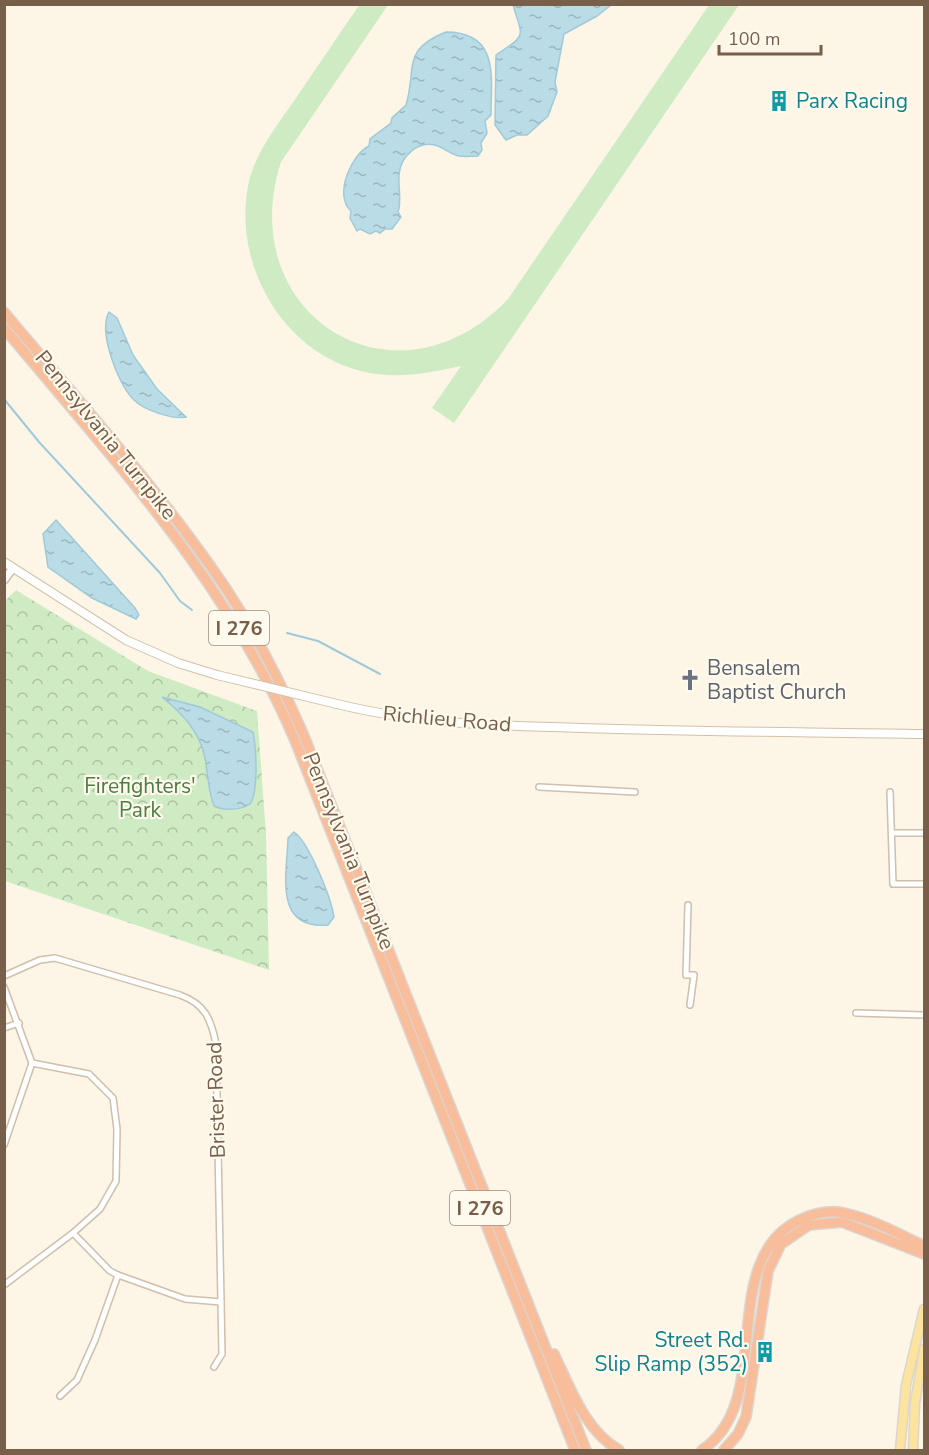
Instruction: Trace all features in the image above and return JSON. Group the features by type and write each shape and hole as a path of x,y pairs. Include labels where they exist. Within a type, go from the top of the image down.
{"highway":[{"name":"Pennsylvania Turnpike","path":"4,312 186,534 228,592 269,662 304,736 586,1450"},
{"name":"Pennsylvania Turnpike","path":"4,328 185,547 222,600 263,672 305,765 575,1450"},
{"path":"702,1450 723,1432 729,1420 738,1390 757,1272 772,1240 796,1222 829,1212 861,1218 924,1244"},
{"path":"724,1450 738,1434 746,1417 764,1291 773,1256 781,1244 809,1226 842,1222 924,1254"},
{"path":"517,1275 584,1413 596,1431 619,1450"}],"main road":[{"name":"Richlieu Road","path":"4,562 126,640 178,663 217,675 405,718 459,724 699,732 924,734"},
{"path":"900,1450 906,1385 924,1309"},
{"path":"913,1450 915,1403 924,1349"}],"street":[{"path":"4,580 13,568"},
{"path":"539,787 635,792"},
{"path":"890,792 893,884 924,884"},
{"path":"892,833 924,833"},
{"path":"688,905 686,975 694,975 690,1005"},
{"name":"Brister Road","path":"4,976 40,960 55,958 180,995 196,1001 206,1012 216,1044 222,1302 222,1354 214,1367"},
{"path":"4,987 32,1064 4,1145"},
{"path":"856,1013 924,1015"},
{"path":"4,1028 19,1023"},
{"path":"4,1285 73,1233 100,1209 116,1181 117,1129 113,1098 89,1074 32,1064"},
{"path":"73,1233 110,1270 118,1275 185,1299 222,1302"},
{"path":"60,1396 77,1380 95,1340 118,1275"}],"green space":[{"path":"360,4 388,5 281,162 272,217 280,265 302,304 334,332 374,348 418,349 464,333 508,299 709,5 739,5 454,423 432,408 461,366 409,375 376,374 344,366 316,351 292,330 272,305 257,276 248,245 245,213 249,181 257,159 275,128"},
{"name":"Firefighters' Park","path":"16,590 148,671 257,711 266,834 269,970 5,881 4,602"}],"water":[{"path":"513,5 611,5 597,16 564,34 555,82 557,92 548,116 527,135 517,135 506,140 495,125 496,55 520,35"},
{"path":"446,32 463,34 476,40 484,49 489,60 492,86 491,115 485,121 487,133 481,143 482,150 478,156 464,156 431,144 417,147 411,151 400,168 398,212 401,217 392,229 385,229 380,233 376,231 370,234 360,229 357,231 350,218 351,211 344,195 344,186 351,166 356,157 369,146 370,139 391,123 392,118 406,105 416,53 432,39"},
{"path":"109,312 117,318 133,355 157,389 186,417 166,416 151,411 139,404 128,393 111,358 106,332"},
{"path":"56,520 135,608 139,615 136,619 92,598 48,567 43,534"},
{"path":"162,697 200,707 253,732 256,780 250,804 232,809 214,806 203,749 199,740 183,716"},
{"path":"294,832 306,847 324,884 334,917 328,925 310,924 298,919 291,909 287,897 286,867 288,838"}],"waterway":[{"path":"4,399 39,442 160,573 180,601 192,610"},
{"path":"287,633 318,641 380,674"}],"place":[{"name":"Parx Racing","path":"779,101"},
{"name":"Bensalem Baptist Church","path":"690,680"},
{"name":"Street Rd. Slip Ramp (352)","path":"765,1352"}]}
